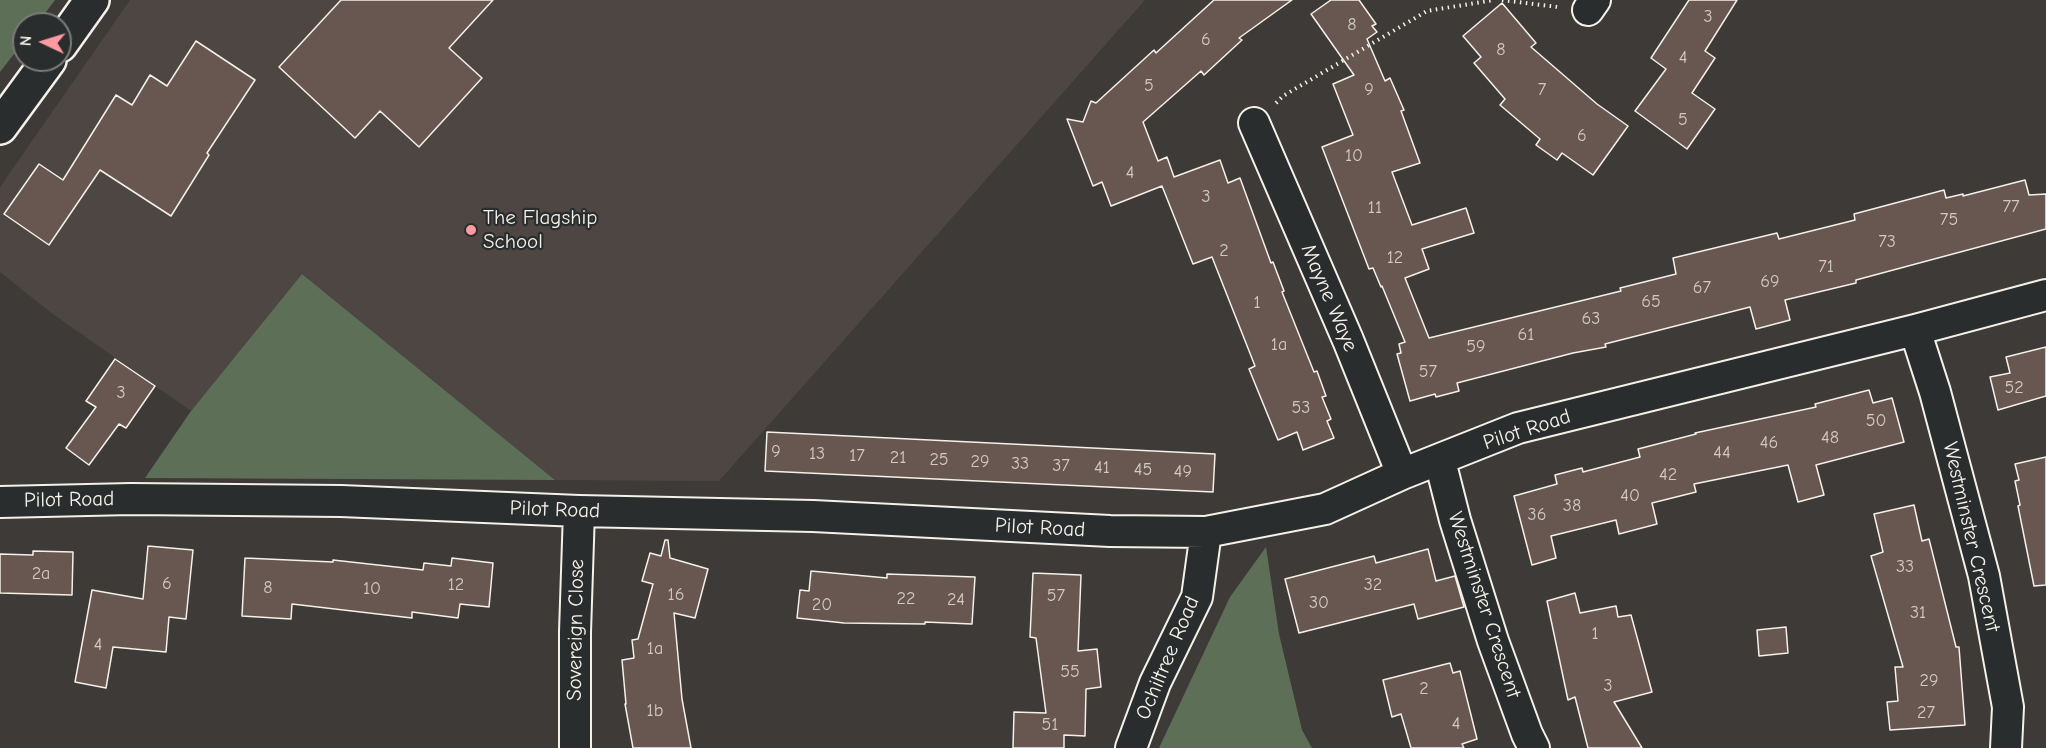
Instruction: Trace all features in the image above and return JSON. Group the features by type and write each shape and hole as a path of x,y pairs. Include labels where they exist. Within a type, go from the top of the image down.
{"main road":[{"path":"72,28 92,0"},
{"path":"0,127 40,72"}],"street":[{"name":"Mayne Waye","path":"1254,123 1348,340 1402,474"},
{"name":"Pilot Road","path":"0,502 131,499 341,501 579,511 813,516 1110,531 1206,532 1325,509 1402,474 1440,461 1518,428 1915,330 2046,295"},
{"name":"Westminster Crescent","path":"1915,330 1935,392 1984,576 2008,707 2006,748"},
{"name":"Westminster Crescent","path":"1440,461 1455,520 1493,641 1534,748"},
{"name":"Sovereign Close","path":"575,748 575,632 579,511"},
{"name":"Ochiltree Road","path":"1131,748 1155,683 1197,597 1206,532"}],"path":[{"path":"1254,123 1283,96 1427,11 1494,0"},
{"path":"1502,0 1592,5"}],"shaded area":[{"name":"The Flagship School","path":"130,0 1145,0 719,481 555,480 302,274 191,411 50,312 0,272 0,187"}],"green space":[{"path":"0,0 55,0 46,12 12,12 12,56 0,72"},
{"path":"302,274 555,480 145,478 191,411"},
{"path":"1266,547 1279,634 1302,730 1312,748 1159,748 1230,597"}],"building":[{"path":"341,0 493,0 449,48 482,78 419,147 380,111 355,138 279,67"},
{"path":"1214,0 1292,0 1239,38 1242,40 1204,75 1201,71 1143,122 1158,161 1167,157 1174,177 1220,160 1228,183 1240,178 1271,263 1273,262 1284,291 1282,292 1326,396 1322,397 1331,419 1327,421 1334,438 1303,450 1297,432 1278,440 1249,369 1255,366 1212,257 1193,264 1162,186 1111,206 1102,182 1093,186 1067,119 1083,122 1091,101 1096,103"},
{"path":"1331,0 1359,0 1376,24 1372,26 1377,32 1367,39 1385,81 1390,78 1404,110 1401,111 1420,163 1392,172 1412,225 1466,208 1474,233 1422,249 1429,269 1405,278 1429,338 1621,291 1620,288 1676,274 1673,258 1777,233 1779,239 1855,220 1854,214 1944,190 1946,198 1963,194 1963,196 2025,180 2029,195 2046,194 2046,229 1856,280 1856,283 1785,300 1790,320 1756,329 1750,307 1605,344 1606,347 1573,353 1457,383 1459,391 1436,397 1435,394 1410,401 1397,354 1401,353 1399,344 1405,342 1382,286 1373,268 1369,269 1322,147 1353,135 1333,84 1354,75 1311,14"},
{"path":"1689,0 1737,0 1705,51 1715,58 1692,93 1715,109 1687,149 1635,111 1666,69 1651,58"},
{"path":"1502,3 1536,43 1531,47 1597,104 1628,126 1593,175 1562,153 1557,160 1536,145 1540,139 1500,105 1505,99 1474,63 1481,57 1463,36"},
{"path":"196,41 255,80 207,153 209,155 171,216 100,170 49,245 4,214 39,164 63,180 116,95 132,105 150,75 167,86"},
{"path":"2046,347 2046,396 1998,410 1990,377 2010,373 2006,357"},
{"path":"115,359 155,386 126,428 119,424 89,465 66,448 96,407 86,401"},
{"path":"1869,390 1873,403 1892,398 1904,442 1816,465 1824,495 1798,502 1788,465 1694,484 1696,492 1652,503 1657,524 1619,534 1616,520 1551,536 1556,558 1532,565 1514,496 1557,484 1555,475 1582,468 1583,472 1640,457 1638,449 1695,433 1816,407 1815,404"},
{"path":"767,432 1215,454 1213,492 765,471"},
{"path":"2046,457 2046,585 2034,586 2018,506 2020,505 2015,481 2019,480 2015,464"},
{"path":"1914,505 1922,541 1929,539 1956,647 1959,647 1965,725 1890,730 1887,702 1898,701 1895,667 1903,667 1871,556 1883,552 1874,514"},
{"path":"665,540 668,540 670,558 708,569 695,618 674,613 682,699 691,748 633,748 625,704 622,660 634,658 632,640 638,639 653,584 642,581 650,553 661,556"},
{"path":"148,546 193,550 186,619 169,617 166,652 113,647 106,688 75,682 92,590 143,599"},
{"path":"1428,549 1436,581 1455,576 1464,607 1418,619 1414,604 1299,633 1285,579 1374,556 1376,563"},
{"path":"33,551 73,552 72,595 0,593 0,554 33,555"},
{"path":"245,558 333,562 333,560 423,570 424,563 451,566 452,558 493,563 489,607 460,604 458,618 412,612 412,618 292,604 291,619 242,616"},
{"path":"811,571 887,578 887,574 975,577 972,624 844,623 797,618 800,590 809,591"},
{"path":"1033,573 1081,575 1078,651 1097,649 1101,687 1086,689 1085,736 1064,735 1064,748 1013,748 1014,712 1046,713 1036,638 1030,637"},
{"path":"1575,593 1580,613 1616,606 1618,617 1631,615 1652,692 1614,702 1642,748 1588,748 1575,697 1568,700 1547,601"},
{"path":"1786,627 1788,653 1759,656 1757,630"},
{"path":"1450,663 1453,673 1460,671 1477,739 1462,744 1464,748 1411,748 1401,714 1392,717 1383,680"}],"place":[{"name":"The Flagship School","path":"471,230"}]}
